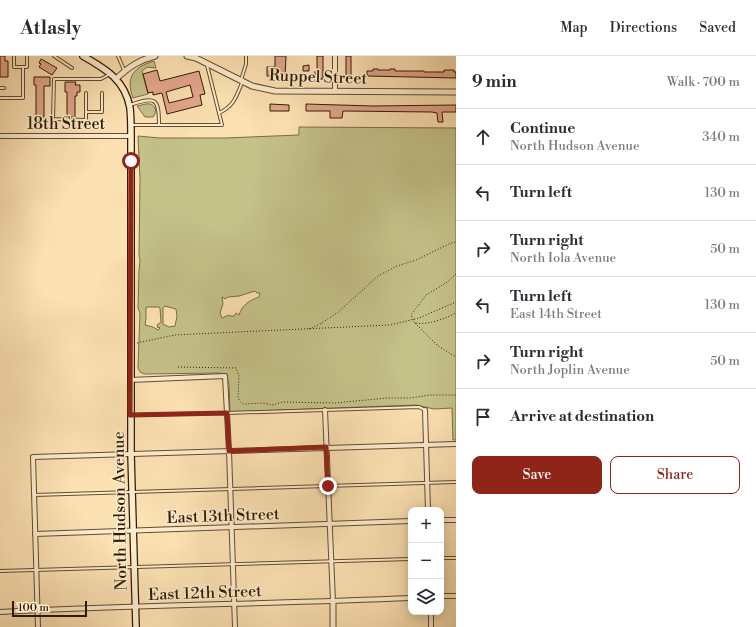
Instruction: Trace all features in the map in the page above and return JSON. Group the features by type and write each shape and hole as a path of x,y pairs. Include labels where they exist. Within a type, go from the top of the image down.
{"main road":[{"name":"North Hudson Avenue","path":"83,56 116,78 126,93 131,125 130,415 136,627"}],"street":[{"path":"116,78 138,59 155,56"},
{"name":"Ruppel Street","path":"187,56 196,58 207,65 252,86 275,91 456,92"},
{"path":"335,56 335,91"},
{"name":"18th Street","path":"0,136 131,136"},
{"path":"130,380 225,376 235,627"},
{"path":"325,410 333,627"},
{"path":"424,410 428,507"},
{"path":"38,627 33,457 456,444"},
{"path":"444,520 456,520"},
{"name":"East 13th Street","path":"35,534 408,521"},
{"path":"444,596 456,596"},
{"name":"East 12th Street","path":"0,612 234,603 333,602 408,598"},
{"path":"431,615 431,627"}],"lane":[{"path":"14,56 14,67 27,67 27,56"},
{"path":"54,56 72,68"},
{"path":"118,56 125,71"},
{"path":"219,113 228,109 232,105 242,81 246,64 246,56"},
{"path":"131,125 222,125 207,65"},
{"path":"0,98 23,98 23,67"},
{"path":"86,93 86,120 53,119 54,79 101,79 111,74"},
{"path":"86,112 102,112 102,93"},
{"path":"129,105 146,100 153,100 157,104 159,110 159,125"},
{"path":"130,415 419,407 424,410"},
{"path":"34,495 456,482"},
{"path":"444,558 456,558"},
{"path":"0,572 408,559"}],"path":[{"path":"307,330 337,313 381,273 416,260 456,242"},
{"path":"456,274 446,283 426,296 411,315 415,323 438,346 456,357"},
{"path":"130,345 175,335 390,325 413,320 456,302"},
{"path":"415,323 427,323 456,312"},
{"path":"178,367 236,368 239,376 238,398 243,404 263,403 272,406 283,402 335,403 387,398 410,398 430,395 456,395"}],"shaded area":[{"path":"154,61 156,68 147,67 142,71 148,94 133,98 130,84 133,74 141,66"},
{"path":"148,104 153,105 155,108 156,112 153,117 145,117 137,106"},
{"path":"299,127 456,128 456,440 453,440 452,408 434,409 416,405 230,412 229,383 225,374 144,374 140,372 138,368 140,313 138,308 140,261 140,179 138,136 160,138 225,138 299,135","holes":["255,291 260,293 259,297 247,303 242,308 239,315 236,313 234,316 229,315 222,318 220,313 223,304 222,297 225,299","165,306 176,309 177,316 175,326 169,327 163,324 163,308","146,307 160,308 161,322 157,325 158,328 160,328 158,330 145,325"]}],"building":[{"path":"0,56 5,56 5,61 8,61 8,77 0,77"},
{"path":"275,56 286,56 285,76 267,76 267,67 275,67"},
{"path":"317,56 323,56 323,79 317,79 317,75 315,75 315,71 317,71"},
{"path":"346,56 351,56 351,79 346,79"},
{"path":"41,59 57,68 52,75 39,67 41,64 39,63"},
{"path":"309,65 309,71 303,71 303,66"},
{"path":"373,69 395,69 395,71 424,72 444,72 444,70 454,70 454,72 456,72 456,78 367,76 367,71 373,71"},
{"path":"157,70 160,81 199,71 205,94 200,95 202,105 167,114 162,93 153,95 153,92 148,93 143,74","holes":["190,85 193,97 169,103 166,92"]},
{"path":"34,77 50,77 50,86 44,86 44,117 36,117 36,85 34,85"},
{"path":"65,82 76,82 75,85 80,85 80,92 77,92 77,96 75,96 75,117 67,117 67,92 65,92"},
{"path":"270,104 289,105 289,111 270,111"},
{"path":"306,104 373,106 456,105 456,112 442,112 443,122 438,122 437,113 432,112 343,111 342,118 330,118 330,111 306,111"}],"route":[{"path":"131,161 130,415 227,413 229,451 326,447 328,486"}]}
